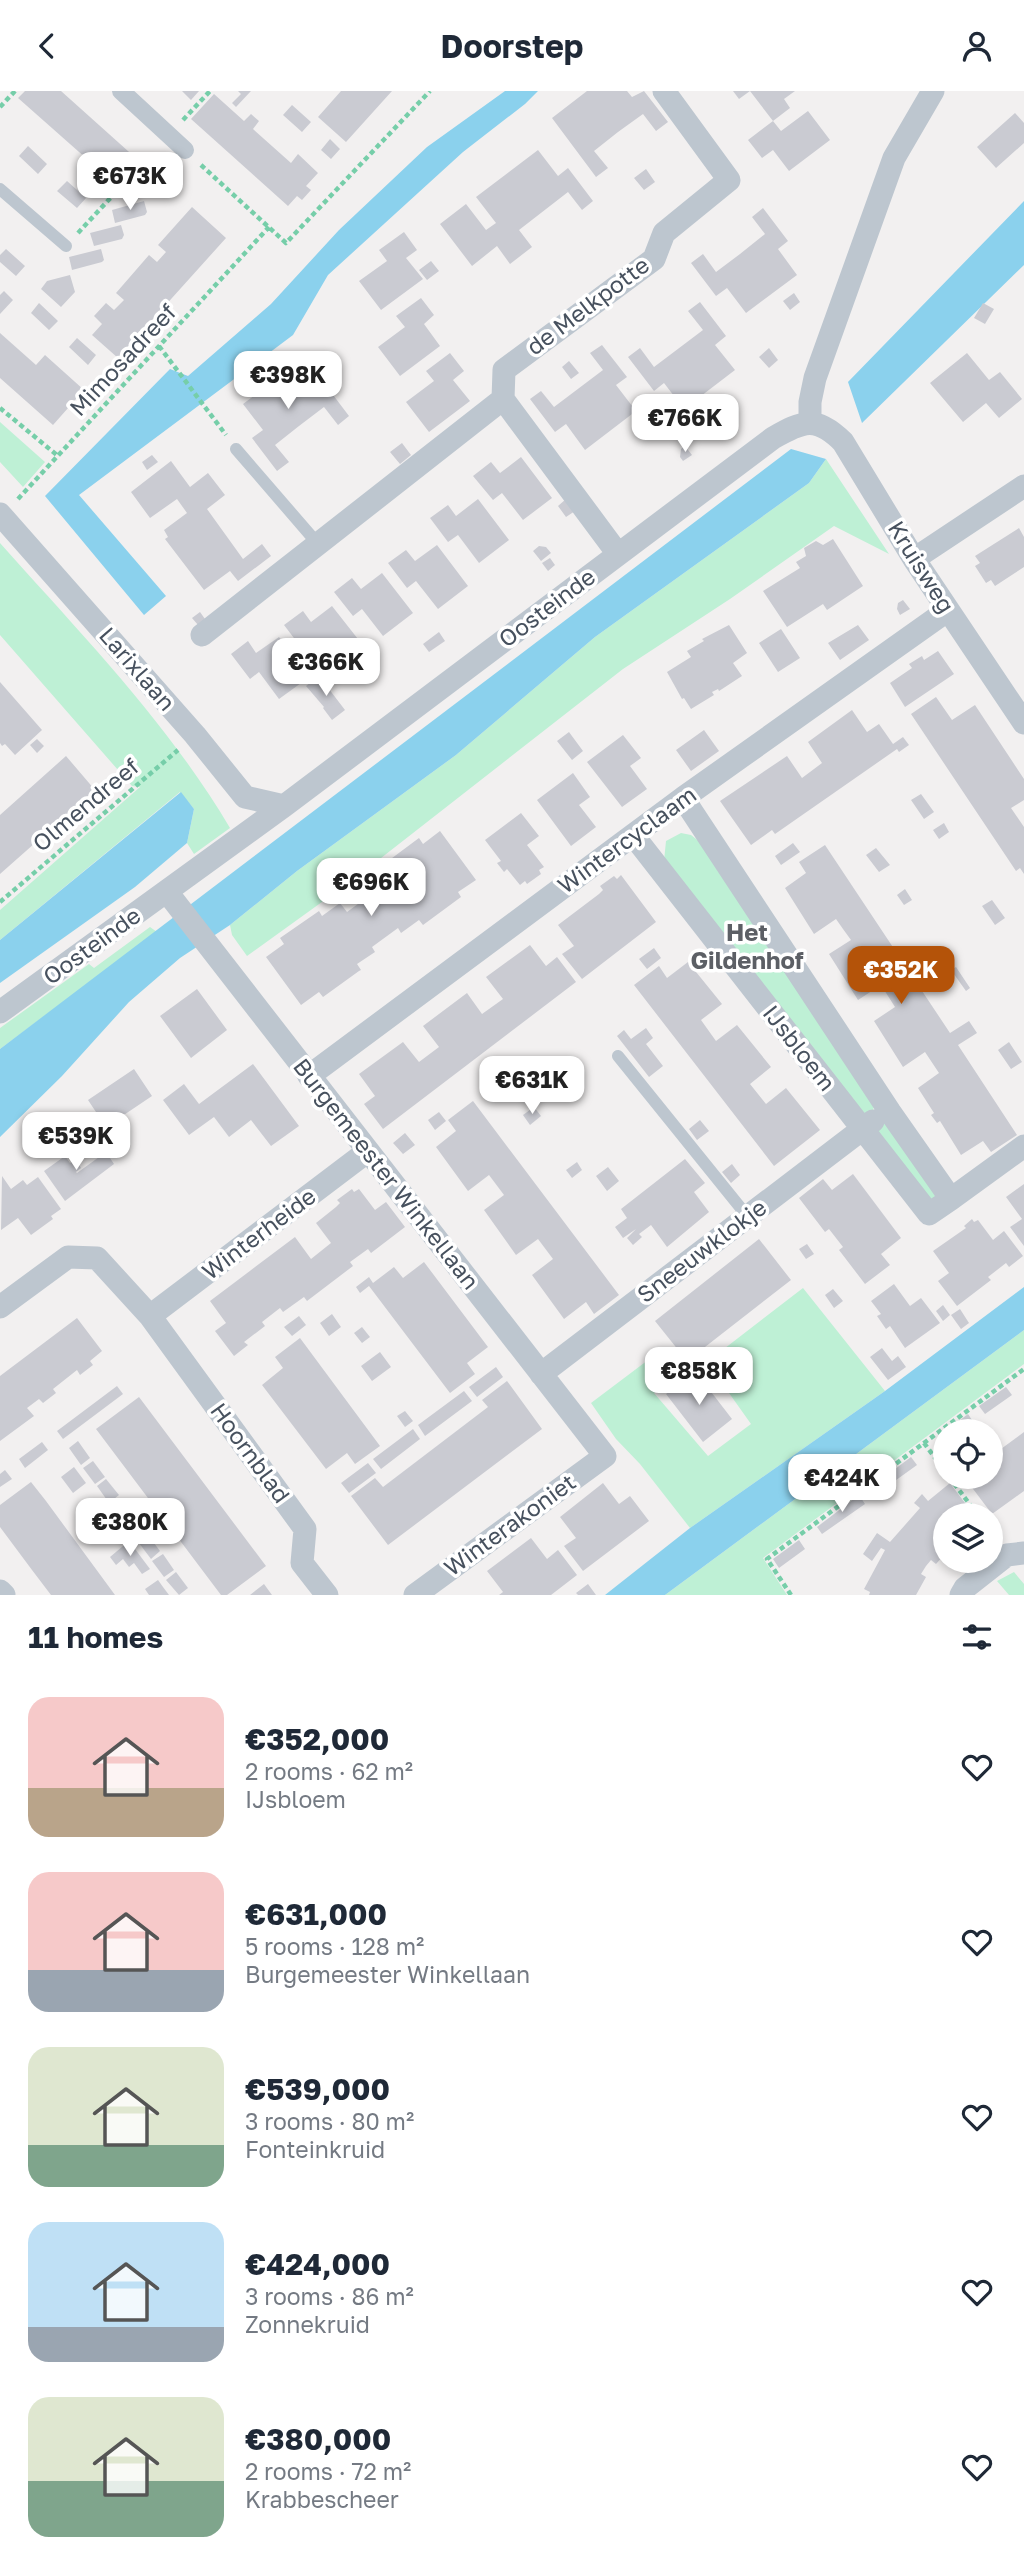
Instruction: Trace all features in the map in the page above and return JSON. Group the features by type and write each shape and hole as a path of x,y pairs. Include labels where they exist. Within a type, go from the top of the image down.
{"street":[{"path":"121,91 185,150"},
{"name":"de Melkpotte","path":"503,399 504,370 654,259 664,233 729,180 664,91"},
{"path":"810,423 810,402 815,378 894,158 933,91"},
{"path":"202,635 503,399 618,554"},
{"name":"Oosteinde","path":"0,1012 171,897 284,806 773,438 798,424 810,423"},
{"name":"Kruisweg","path":"810,423 832,430 844,442 914,559 1024,723"},
{"path":"914,559 1024,486"},
{"name":"Larixlaan","path":"1,515 195,735 245,797 284,806"},
{"name":"Wintercyclaam","path":"309,1076 683,798 948,610"},
{"name":"IJsbloem","path":"683,798 888,1109 951,1199"},
{"name":"IJsbloem","path":"633,835 929,1214 1024,1146"},
{"name":"Burgemeester Winkellaan","path":"171,897 605,1456"},
{"path":"862,1128 888,1109"},
{"name":"Sneeuwklokje","path":"541,1374 862,1128"},
{"name":"Winterheide","path":"150,1316 368,1151"},
{"name":"Hoornblad","path":"0,1307 68,1257 97,1258 150,1316 305,1529 302,1563 327,1595"},
{"name":"Winterakoniet","path":"415,1595 605,1456"},
{"path":"961,1595 965,1588 1007,1555 1024,1553"}],"lane":[{"path":"0,189 66,246"},
{"path":"236,449 318,544"},
{"path":"618,1056 748,1217"}],"path":[{"path":"0,107 15,91"},
{"path":"66,246 210,91"},
{"path":"185,150 286,243 430,91"},
{"name":"Mimosadreef","path":"1,515 268,227"},
{"path":"159,347 236,449"},
{"path":"0,408 58,456"},
{"name":"Olmendreef","path":"0,902 195,735"},
{"path":"791,1595 767,1559 1024,1369"},
{"path":"924,1443 933,1455"},
{"path":"958,1489 969,1503"}],"green space":[{"path":"0,422 45,462 23,487 0,462"},
{"path":"826,459 889,554 834,526 623,669 358,876 247,956 232,935 230,925 297,871 456,755 595,637 809,483"},
{"path":"0,543 122,680 206,789 230,828 194,854 187,843 194,809 180,792 0,940 0,910 140,787 132,786 0,635"},
{"path":"681,833 691,835 700,842 874,1107 872,1113 860,1111 664,861 666,841"},
{"path":"150,927 157,932 0,1049 0,1028 89,964 94,968"},
{"path":"884,1123 891,1126 938,1192 933,1206 875,1129"},
{"path":"803,1288 885,1391 690,1528 640,1464 616,1439 591,1403 664,1348 682,1371 654,1393 708,1456 751,1424 707,1362"},
{"path":"1024,1330 1024,1364 950,1419 933,1419 933,1432 763,1558 787,1595 665,1595"},
{"path":"1014,1572 1024,1584 1024,1595 1009,1595 997,1581"}],"water":[{"path":"505,91 538,91 463,152 328,275 293,335 79,495 166,596 144,615 45,496 170,369 188,376 271,304 339,230 427,147"},
{"path":"1024,201 1024,265 862,423 848,382"},
{"path":"791,449 826,459 809,483 595,637 456,755 297,871 230,925 180,958 129,1002 62,1076 0,1137 0,1049"},
{"path":"181,792 194,809 187,843 135,887 0,983 0,940"},
{"path":"1024,1287 1024,1330 665,1595 605,1595 690,1528 885,1391"}],"building":[{"path":"25,91 61,91 138,160 116,185 104,175 101,179 92,171 96,167 18,98"},
{"path":"182,91 199,91 191,100"},
{"path":"238,91 251,91 236,107 232,103 241,94"},
{"path":"341,91 392,91 346,142 318,117"},
{"path":"587,91 627,91 632,97 644,91 668,122 656,131 643,114 618,132 594,151 608,168 596,177 552,118"},
{"path":"733,91 750,91 739,99"},
{"path":"750,91 795,91 784,99 790,108 773,121"},
{"path":"214,94 244,121 251,114 259,121 253,129 291,163 298,154 318,173 306,186 311,190 302,200 297,196 288,206 191,119"},
{"path":"292,105 311,122 302,132 283,115"},
{"path":"808,111 830,140 789,171 773,150 762,158 748,140 773,121 781,131"},
{"path":"1015,113 1024,123 1024,143 996,168 977,147"},
{"path":"330,139 340,149 331,159 321,150"},
{"path":"28,146 47,164 38,174 19,156"},
{"path":"538,150 558,176 568,168 593,201 582,210 568,192 519,230 532,247 510,264 497,246 472,266 440,224 466,204 486,230 496,223 476,197"},
{"path":"148,169 169,187 137,199 133,186"},
{"path":"646,169 655,182 644,190 634,178"},
{"path":"67,181 86,198 77,208 57,191"},
{"path":"144,201 147,212 145,215 115,223 112,210"},
{"path":"192,207 226,238 118,358 92,335 102,324 94,316 106,303 114,310 124,300 116,293 149,255 157,262 166,252 158,245"},
{"path":"763,208 788,241 778,249 797,275 746,313 727,288 716,296 691,263 703,254 716,272 740,254 765,234 752,217"},
{"path":"121,225 124,235 122,239 94,246 90,233"},
{"path":"404,232 417,250 406,258 423,279 381,310 359,281 387,261 379,250"},
{"path":"6,249 25,266 16,276 0,262 0,255"},
{"path":"101,249 104,260 102,262 72,270 69,257"},
{"path":"431,261 439,271 427,280 419,270"},
{"path":"70,275 75,292 61,307 41,289 47,281"},
{"path":"4,291 13,300 0,314 0,295"},
{"path":"794,293 800,302 790,310 783,301"},
{"path":"421,298 434,315 424,324 440,346 400,376 378,347 405,327 396,316"},
{"path":"700,302 726,336 715,345 735,370 684,409 664,383 654,391 628,357 640,348 654,367 703,330 688,311"},
{"path":"39,303 58,321 49,330 31,313"},
{"path":"983,303 994,309 985,324 974,318"},
{"path":"0,333 36,365 45,355 84,390 53,425 0,378"},
{"path":"77,338 96,355 88,365 69,347"},
{"path":"602,345 627,377 616,385 636,411 585,450 566,424 555,432 530,399 541,391 554,407 603,370 590,353"},
{"path":"769,348 778,360 769,368 759,357"},
{"path":"450,353 464,371 453,380 470,401 429,432 406,402 434,381 426,371"},
{"path":"967,353 989,380 1000,372 1022,399 999,418 986,403 963,422 930,383"},
{"path":"569,361 579,373 571,379 562,367"},
{"path":"252,365 261,377 249,385 240,374"},
{"path":"294,366 313,392 324,383 349,416 338,425 324,407 299,426 275,445 289,462 277,471 252,438 263,430 243,404"},
{"path":"402,443 411,455 400,464 390,452"},
{"path":"685,446 692,455 683,461 680,457 681,449"},
{"path":"152,455 158,462 147,470 142,462"},
{"path":"521,457 552,498 523,520 502,493 493,500 473,476 491,462 500,473"},
{"path":"171,461 190,487 208,473 225,495 207,509 243,559 262,544 271,556 238,581 230,571 204,590 165,539 168,537 164,530 187,513 177,499 150,518 131,492"},
{"path":"478,499 509,540 479,563 458,535 448,542 430,518 448,505 456,516"},
{"path":"566,499 575,511 566,517 558,506"},
{"path":"1019,528 1024,537 1024,567 995,586 991,580 986,583 975,566 980,563 975,556"},
{"path":"833,539 863,586 827,610 823,604 787,627 763,591 800,568 796,562 806,556 804,548 816,541 823,545"},
{"path":"437,545 468,586 438,609 416,581 407,588 388,563 406,550 415,561"},
{"path":"539,546 546,547 551,553 541,561 533,551"},
{"path":"550,558 555,565 548,571 542,563"},
{"path":"382,573 413,613 383,636 362,609 353,616 334,592 352,578 361,589"},
{"path":"903,600 910,609 900,615 898,603"},
{"path":"332,606 365,648 335,671 313,642 303,650 284,625 303,611 311,622"},
{"path":"200,612 205,619 198,625 192,618"},
{"path":"729,625 747,653 733,663 742,676 719,691 718,689 712,692 714,695 691,709 684,698 682,699 667,672 691,657 687,651 704,641 702,639"},
{"path":"858,625 869,640 840,660 828,643"},
{"path":"781,629 800,658 778,672 759,643"},
{"path":"439,632 445,641 429,652 423,644"},
{"path":"279,637 308,678 279,699 259,672 250,679 231,654 248,641 256,653"},
{"path":"938,651 954,674 905,707 890,683 912,668 909,664 922,656 924,660"},
{"path":"319,676 345,710 332,720 306,686"},
{"path":"0,682 42,730 15,755 5,744 2,746 0,743"},
{"path":"936,697 952,720 975,705 1024,779 1024,800 1011,808 1024,827 1024,874 1020,868 1016,871 911,714"},
{"path":"852,710 867,732 879,724 893,744 903,737 909,745 899,752 897,749 775,834 772,830 751,845 720,801 787,756 802,778 822,763 808,742"},
{"path":"704,730 719,751 691,771 676,750"},
{"path":"569,732 583,751 572,760 557,741"},
{"path":"623,735 641,758 630,766 647,789 622,807 587,762"},
{"path":"37,739 44,746 37,753 30,745"},
{"path":"66,756 95,790 0,874 0,815"},
{"path":"573,773 590,797 579,805 596,827 571,846 537,800"},
{"path":"921,794 934,812 924,819 911,800"},
{"path":"521,813 539,836 527,845 544,867 539,870 541,874 527,884 525,881 520,885 507,869 504,872 497,863 501,861 485,840"},
{"path":"944,823 949,832 939,839 933,830"},
{"path":"440,831 476,880 458,892 461,897 423,925 419,920 401,933 398,928 372,947 375,952 357,964 361,970 323,997 319,992 301,1005 266,957 284,944 280,938 319,911 322,916 340,903 347,912 373,893 366,884 384,871 380,867 419,838 423,844"},
{"path":"793,843 800,852 781,865 775,856"},
{"path":"825,845 950,1033 969,1021 977,1033 958,1045 1017,1135 991,1152 983,1141 961,1155 940,1121 937,1123 931,1115 934,1113 918,1088 939,1073 925,1052 903,1067 874,1021 895,1007 881,985 858,1000 829,954 851,940 836,919 814,934 785,888 806,873 799,862"},
{"path":"876,848 890,865 879,872 866,855"},
{"path":"621,875 656,922 582,979 562,954 574,946 558,925 599,894 603,890 600,886 614,876 617,879"},
{"path":"905,889 912,900 904,905 897,895"},
{"path":"992,900 1005,918 995,925 982,906"},
{"path":"530,945 546,966 557,957 576,982 383,1129 364,1104 375,1096 359,1074 403,1042 419,1062 439,1047 423,1026 467,993 482,1014 503,999 486,977"},
{"path":"654,948 661,958 647,969 639,959"},
{"path":"688,962 722,1004 701,1020 716,1041 737,1025 771,1067 750,1084 766,1104 786,1088 820,1130 774,1166 634,985 659,966 667,978"},
{"path":"956,967 970,988 966,991 951,970"},
{"path":"197,989 227,1030 191,1058 160,1016"},
{"path":"646,1028 653,1038 646,1044 663,1066 649,1077 617,1036 624,1030 631,1039"},
{"path":"1009,1042 1022,1062 1011,1069 998,1050"},
{"path":"253,1064 299,1126 271,1146 251,1120 229,1137 214,1117 189,1135 163,1100 184,1084 199,1104"},
{"path":"134,1069 152,1096 106,1127 88,1100"},
{"path":"509,1074 518,1086 507,1095 497,1083"},
{"path":"473,1101 619,1295 594,1314 586,1302 564,1319 532,1275 553,1259 538,1239 516,1255 484,1210 504,1195 489,1175 468,1191 436,1147 456,1131 448,1120"},
{"path":"534,1107 541,1116 530,1125 523,1115"},
{"path":"439,1112 446,1121 435,1130 428,1120"},
{"path":"700,1120 709,1131 697,1140 689,1129"},
{"path":"405,1133 415,1145 403,1154 393,1143"},
{"path":"82,1144 88,1152 76,1160 81,1168 77,1173 106,1152 114,1164 65,1201 44,1171 65,1156 70,1163 73,1161 68,1154"},
{"path":"685,1159 705,1183 694,1192 709,1212 667,1247 651,1225 639,1234 642,1237 633,1245 627,1238 636,1229 623,1238 615,1227 627,1218 621,1209"},
{"path":"577,1162 582,1170 572,1178 566,1170"},
{"path":"732,1164 740,1175 731,1183 722,1172"},
{"path":"608,1167 619,1181 607,1191 596,1176"},
{"path":"853,1174 901,1238 881,1254 890,1265 865,1284 839,1250 843,1247 829,1229 825,1232 799,1198 823,1179 832,1190"},
{"path":"2,1176 11,1189 23,1180 27,1185 38,1177 61,1209 51,1216 53,1219 31,1235 18,1218 1,1230"},
{"path":"1024,1184 1024,1246 1010,1227 1022,1219 1006,1197"},
{"path":"352,1189 354,1192 359,1189 375,1210 386,1202 405,1227 371,1253 368,1249 350,1262 353,1266 307,1301 304,1297 283,1312 280,1308 262,1322 265,1326 244,1342 248,1345 234,1356 215,1331 226,1323 210,1301 295,1237 311,1259 331,1243 316,1223 340,1203 337,1200"},
{"path":"972,1219 974,1222 978,1220 993,1240 1004,1231 1023,1256 1009,1267 1006,1263 988,1277 991,1280 957,1306 938,1281 949,1273 933,1251 966,1228 964,1226"},
{"path":"759,1239 791,1280 687,1361 655,1321"},
{"path":"807,1244 814,1254 806,1259 799,1249"},
{"path":"424,1262 488,1347 467,1363 475,1374 450,1393 369,1286 360,1293 356,1287 369,1277 373,1283 394,1267 403,1278"},
{"path":"894,1284 910,1306 921,1298 940,1323 905,1348 890,1326 886,1329 877,1316 881,1314 871,1301"},
{"path":"833,1289 843,1301 834,1308 825,1295"},
{"path":"943,1305 950,1315 943,1321 936,1311"},
{"path":"960,1309 969,1323 961,1329 951,1315"},
{"path":"332,1314 341,1327 329,1336 320,1323"},
{"path":"299,1316 306,1325 292,1336 284,1327"},
{"path":"77,1318 102,1351 90,1361 93,1365 80,1375 77,1370 53,1389 56,1393 43,1403 39,1399 27,1408 34,1416 0,1441 0,1376"},
{"path":"362,1327 370,1337 362,1343 354,1333"},
{"path":"300,1338 380,1446 355,1464 347,1453 326,1469 262,1385 283,1368 275,1357"},
{"path":"882,1348 892,1361 898,1356 906,1367 888,1380 870,1357"},
{"path":"380,1352 391,1367 372,1381 361,1366"},
{"path":"496,1367 503,1377 477,1397 469,1387"},
{"path":"695,1371 732,1419 703,1442 666,1394"},
{"path":"507,1381 542,1429 388,1545 351,1496 375,1478 383,1487 488,1407 482,1400"},
{"path":"117,1386 123,1394 63,1439 57,1431"},
{"path":"1006,1387 1012,1395 985,1414 979,1406"},
{"path":"464,1391 472,1401 425,1436 418,1425"},
{"path":"139,1397 266,1566 227,1595 221,1595 96,1429"},
{"path":"405,1411 413,1421 405,1427 397,1416"},
{"path":"413,1429 420,1439 381,1469 373,1459"},
{"path":"1024,1432 1024,1491 1003,1506 1003,1503 984,1503 973,1489 1003,1489 1003,1447"},
{"path":"78,1441 90,1458 81,1465 69,1448"},
{"path":"42,1442 48,1450 25,1468 19,1459"},
{"path":"911,1457 917,1465 892,1483 887,1475"},
{"path":"93,1461 105,1477 95,1484 83,1468"},
{"path":"368,1463 376,1473 349,1493 341,1483"},
{"path":"74,1467 86,1483 73,1493 61,1477"},
{"path":"5,1470 12,1479 0,1487 0,1474"},
{"path":"106,1479 119,1495 109,1503 97,1486"},
{"path":"31,1482 115,1595 51,1595 0,1527 0,1505"},
{"path":"603,1483 619,1504 630,1496 649,1521 583,1571 564,1546 576,1538 560,1517"},
{"path":"943,1489 954,1489 965,1503 933,1503 933,1562 931,1560 921,1574 926,1577 916,1595 869,1595 870,1592 864,1589 885,1550 881,1548 872,1561 863,1554 877,1533 890,1542 920,1508 914,1503 922,1494 928,1501"},
{"path":"859,1495 865,1504 822,1534 817,1527"},
{"path":"121,1498 133,1514 123,1521 111,1505"},
{"path":"102,1504 122,1530 110,1540 89,1514"},
{"path":"134,1516 147,1533 137,1540 125,1524"},
{"path":"148,1535 160,1551 151,1559 139,1543"},
{"path":"531,1538 547,1559 558,1550 577,1575 551,1595 499,1595 503,1592 487,1571"},
{"path":"799,1540 805,1549 779,1568 773,1559"},
{"path":"129,1541 150,1569 142,1574 134,1563 129,1567 123,1559 116,1565 110,1557"},
{"path":"163,1554 174,1570 164,1577 152,1561"},
{"path":"176,1572 188,1588 179,1595 166,1580"},
{"path":"158,1580 169,1595 149,1595 145,1589"},
{"path":"264,1584 272,1595 250,1595"},
{"path":"588,1584 596,1595 576,1593"}],"district":[{"name":"Het Gildenhof","path":"747,947"}]}
